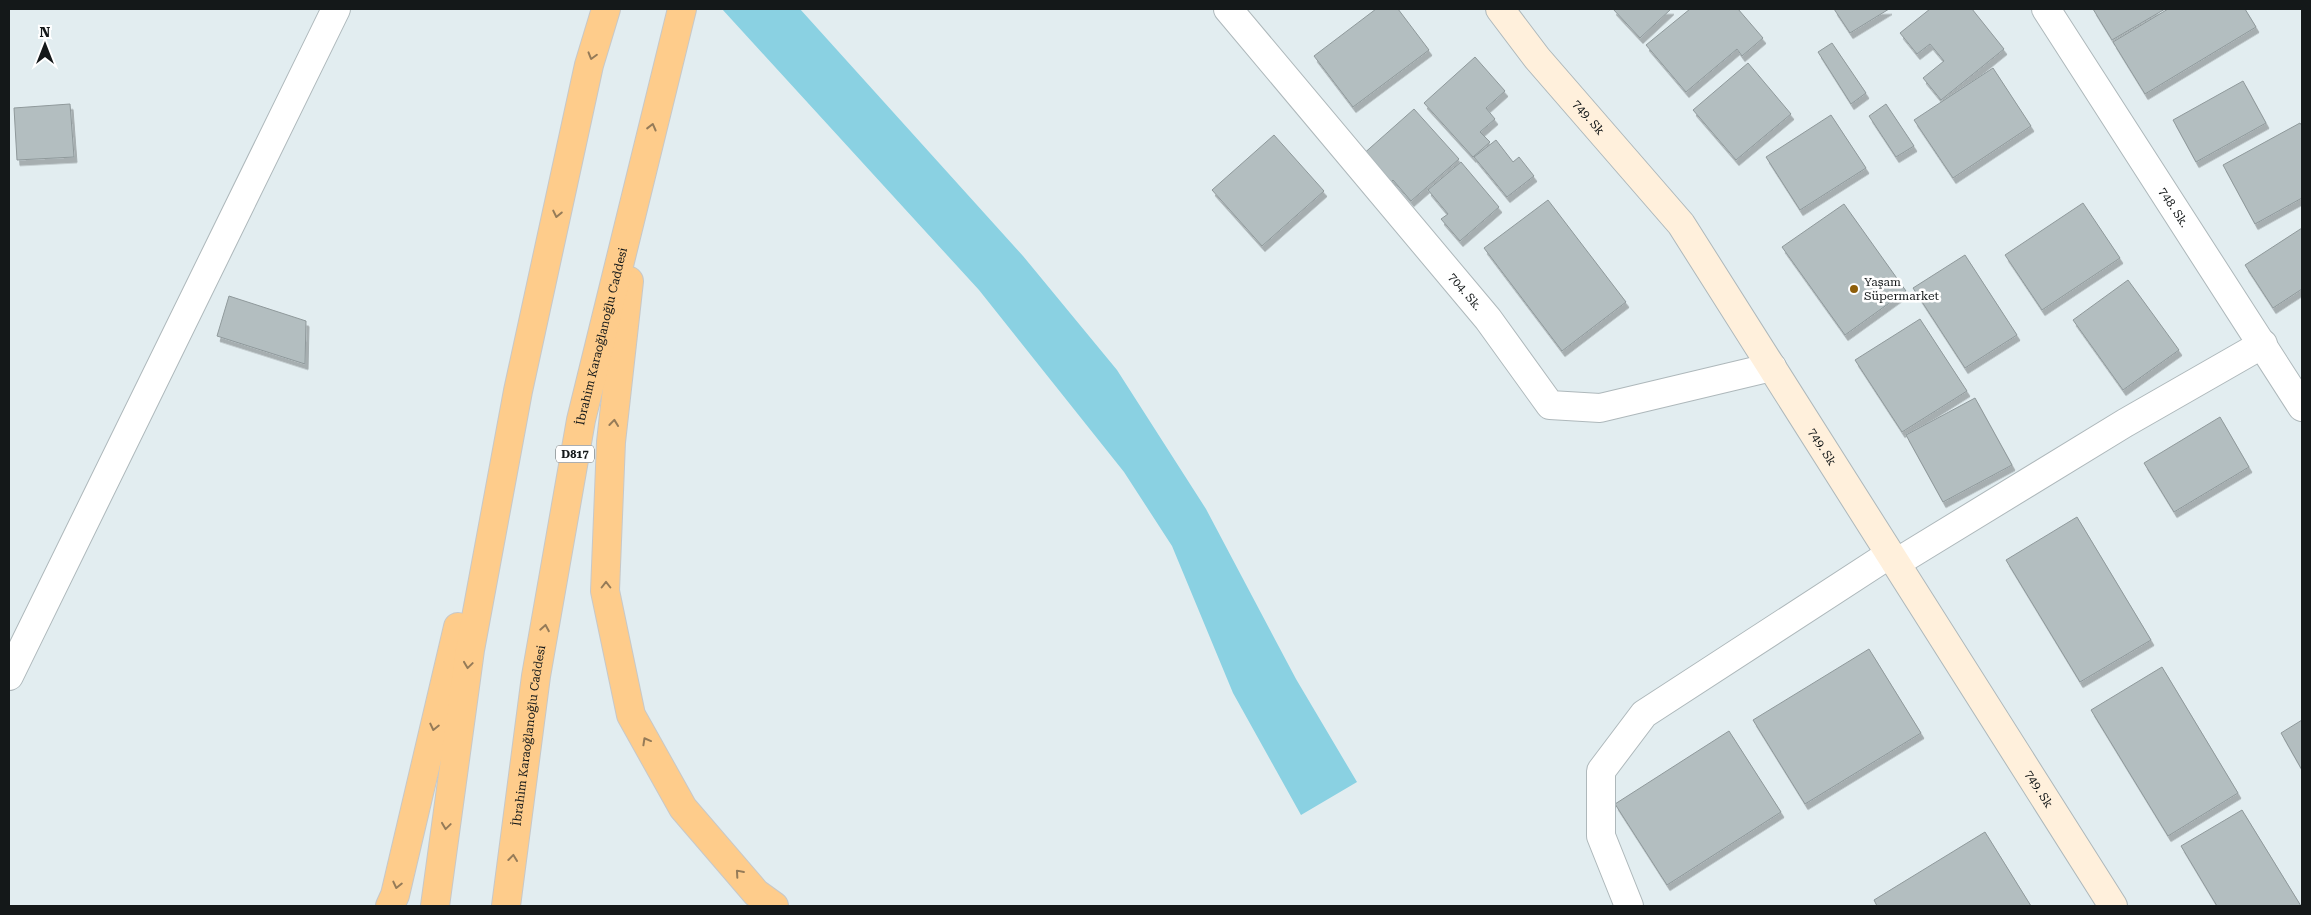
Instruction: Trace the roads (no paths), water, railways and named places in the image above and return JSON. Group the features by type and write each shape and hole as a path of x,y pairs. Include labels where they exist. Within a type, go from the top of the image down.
{"highway":[{"path":"390,906 395,895 453,647 518,391 590,65 606,9"},
{"name":"İbrahim Karaoğlanoğlu Caddesi","path":"506,906 536,676 581,420 682,9"},
{"path":"642,167 611,442 605,591 631,715 683,808 756,892 774,906"},
{"path":"435,906 470,650 518,391"}],"street":[{"path":"9,676 336,9"},
{"name":"704. Sk.","path":"1228,9 1488,318 1550,404 1600,408 1772,367"},
{"name":"749. Sk","path":"1500,9 1537,58 1682,224 2113,906"},
{"name":"748. Sk.","path":"2046,9 2302,407"},
{"path":"1629,906 1601,836 1601,770 1644,714 1893,558 2263,344"}],"water":[{"path":"722,9 800,9 1023,256 1117,370 1206,509 1296,679 1357,782 1301,815 1233,693 1172,546 1124,472 979,290"}],"place":[{"name":"Yaşam Süpermarket","path":"1854,289"}]}
